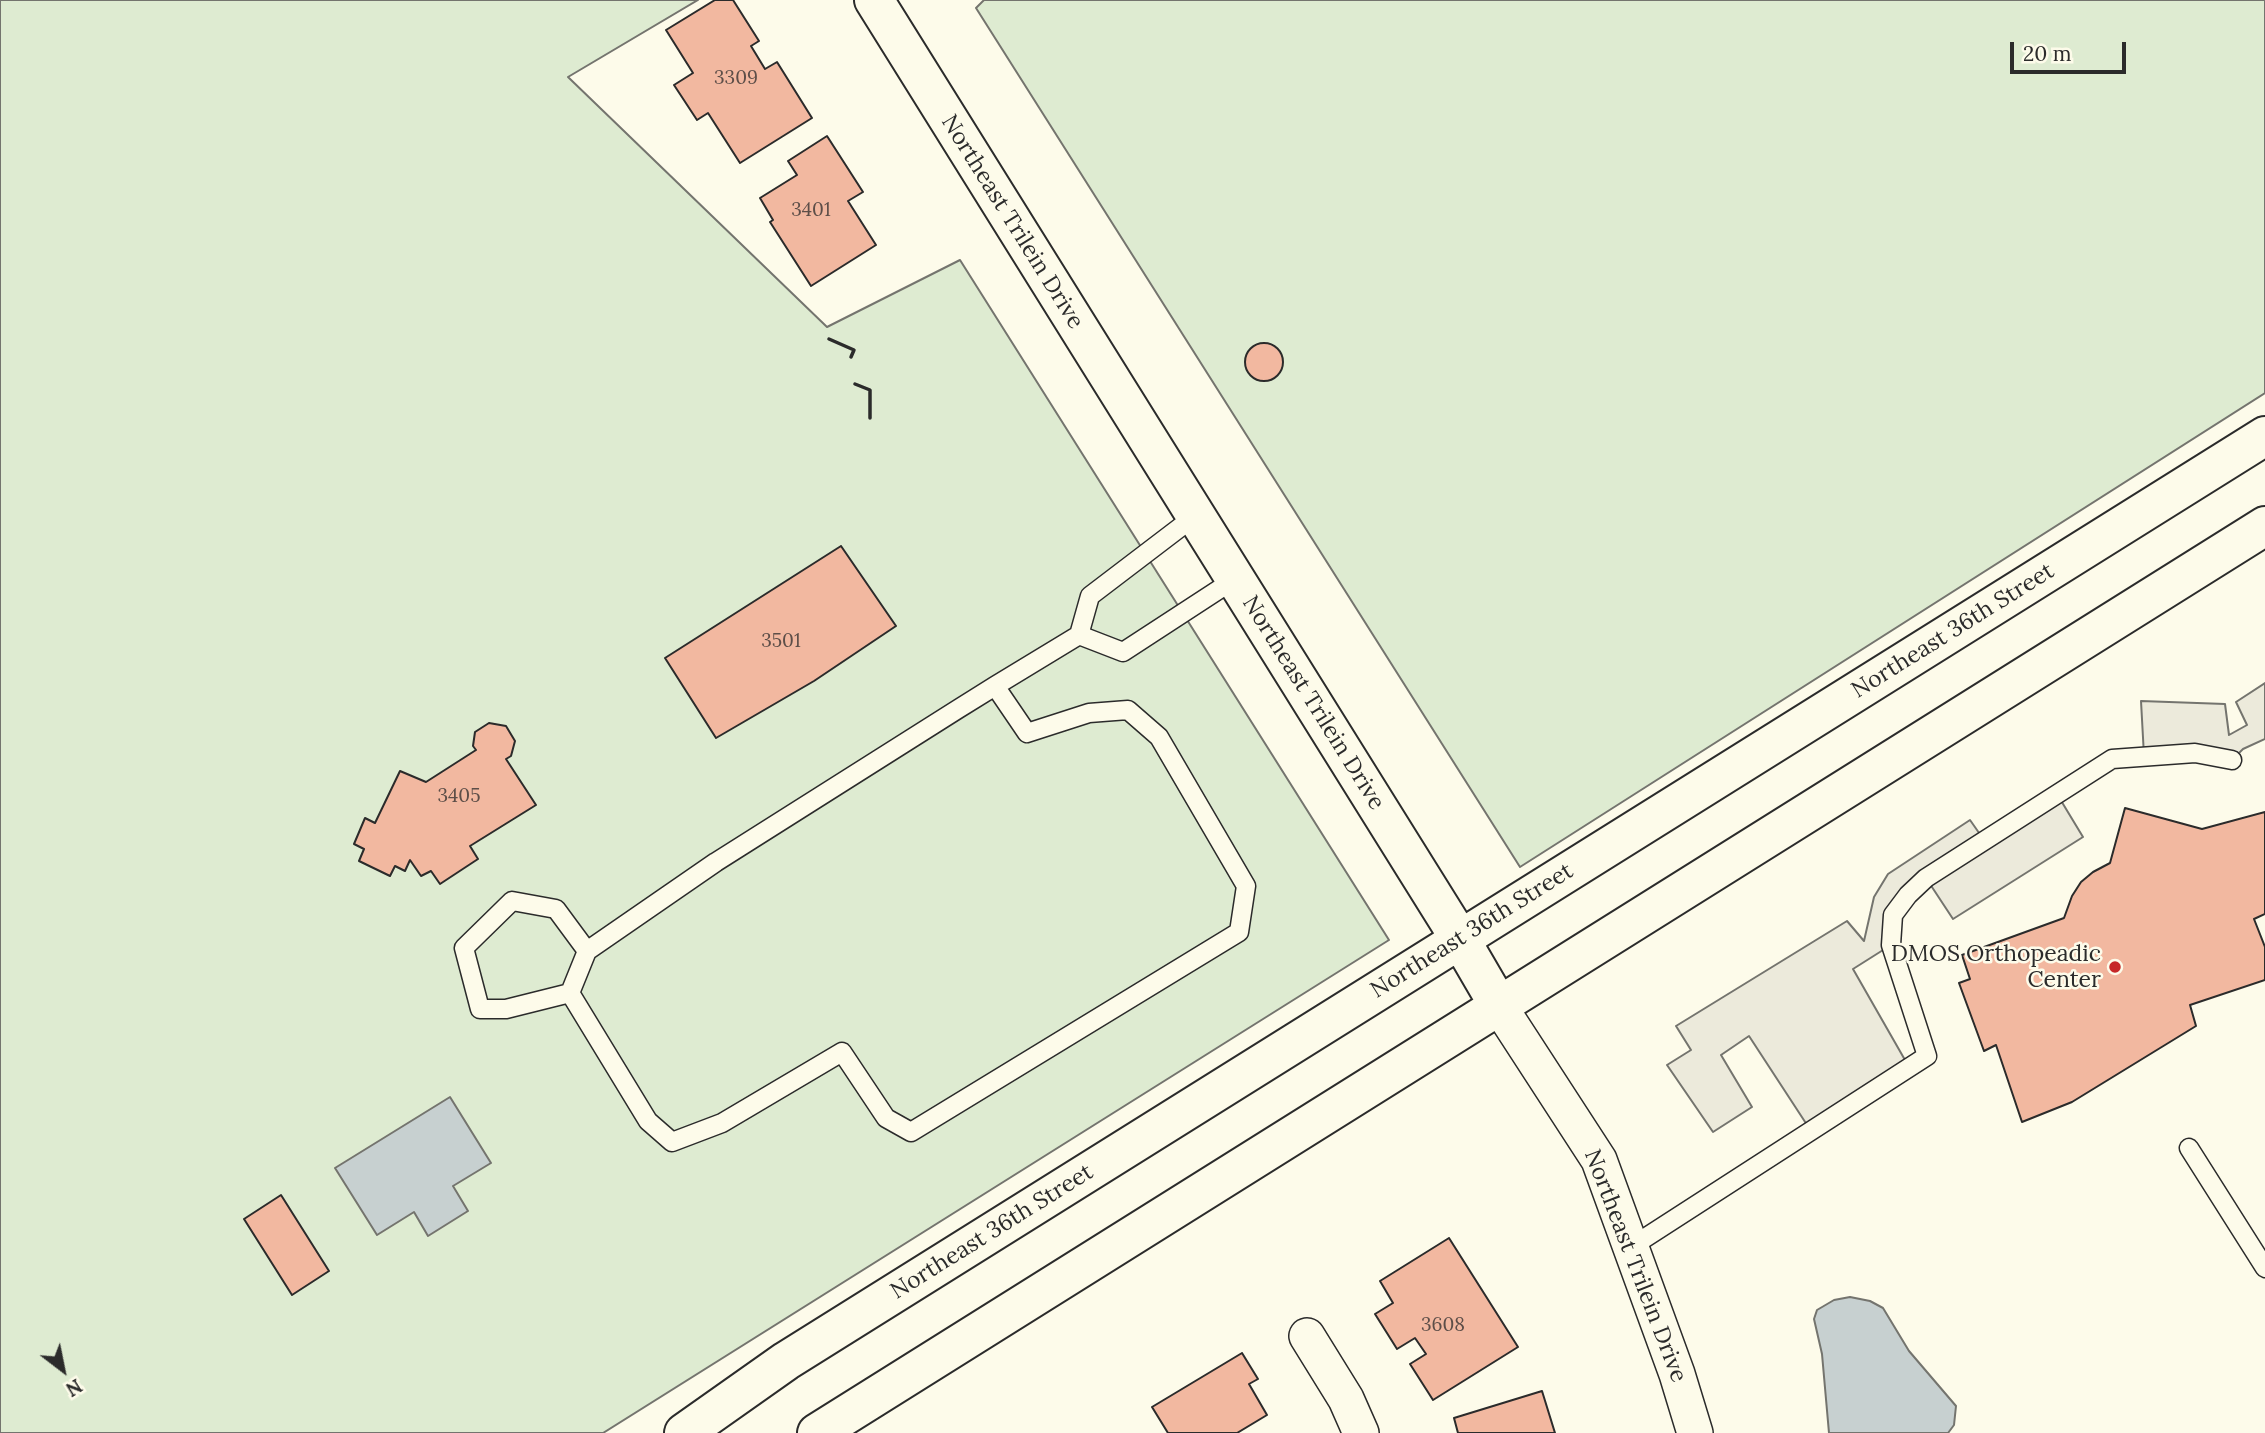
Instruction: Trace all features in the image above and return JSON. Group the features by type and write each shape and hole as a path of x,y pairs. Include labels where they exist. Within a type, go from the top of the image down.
{"main road":[{"name":"Northeast Trilein Drive","path":"874,0 1460,939 1499,1006"},
{"name":"Northeast 36th Street","path":"684,1433 786,1361 2265,436"},
{"path":"817,1433 2265,526"}],"street":[{"name":"Northeast Trilein Drive","path":"1499,1006 1599,1160 1677,1374 1695,1433"},
{"path":"1307,1336 1346,1399 1361,1433"}],"lane":[{"path":"570,993 587,951 673,890 1079,635 1090,596 1195,516"},
{"path":"1079,635 1123,652 1235,579"},
{"path":"570,993 648,1121 672,1142 722,1123 842,1052 886,1118 911,1132 1239,932 1246,886 1159,737 1128,710 1089,713 1027,733 995,686"},
{"path":"1631,1247 1927,1056 1891,945 1893,915 1908,895 1926,878 2112,759 2195,753 2232,760"},
{"path":"570,993 506,1009 480,1009 464,948 512,901 556,909 587,951"},
{"path":"2189,1148 2265,1268"}],"green space":[{"path":"0,0 698,0 568,77 827,327 960,260 1389,940 603,1433 0,1433"},
{"path":"984,0 2265,0 2265,393 1520,867 976,8"}],"shaded area":[{"path":"2265,683 2265,739 2243,749 2232,760 2144,756 2141,701 2225,704 2229,735 2247,725 2236,702"},
{"path":"2057,794 2083,837 1953,919 1926,878 1908,895 1891,945 1853,969 1909,1067 1811,1131 1749,1036 1721,1055 1752,1107 1713,1132 1667,1065 1691,1050 1676,1026 1847,921 1864,941 1874,897 1888,874 1970,820 1984,840"},
{"path":"450,1097 491,1163 453,1186 468,1211 428,1236 414,1212 377,1235 335,1168"},
{"path":"1850,1297 1870,1301 1883,1308 1909,1351 1956,1406 1954,1425 1948,1433 1829,1433 1822,1354 1814,1319 1817,1310 1834,1300"}],"building":[{"path":"715,0 733,0 759,41 751,46 765,69 777,62 812,118 740,163 708,113 697,120 674,85 693,73 666,30"},
{"path":"827,136 863,192 848,201 876,245 811,286 770,222 773,220 760,198 797,175 788,161"},
{"path":"1264,343 1278,348 1283,362 1278,376 1264,381 1250,376 1245,362 1250,348"},
{"path":"841,546 896,626 814,681 716,738 665,658"},
{"path":"489,723 506,726 515,741 511,756 506,759 536,805 470,846 478,859 440,884 431,871 421,876 410,860 405,871 395,866 390,876 359,861 364,849 354,844 365,818 375,823 400,771 426,782 476,750 473,746 475,732"},
{"name":"DMOS Orthopeadic Center","path":"2125,808 2202,829 2265,812 2265,914 2254,919 2265,947 2265,980 2190,1005 2196,1026 2072,1102 2022,1122 1996,1045 1984,1051 1959,983 1970,979 1962,955 2064,918 2072,896 2081,882 2110,863"},
{"path":"281,1195 329,1271 292,1295 244,1219"},
{"path":"1449,1238 1518,1347 1433,1400 1410,1364 1426,1354 1415,1338 1397,1349 1375,1314 1393,1303 1380,1281"},
{"path":"1242,1353 1258,1379 1249,1384 1267,1415 1237,1433 1168,1433 1152,1407"},
{"path":"1542,1391 1555,1433 1458,1433 1454,1418"}],"wall":[{"path":"829,339 854,350 851,357"},
{"path":"855,384 870,390 870,418"}],"place":[{"name":"DMOS Orthopeadic Center","path":"2115,967"}]}
